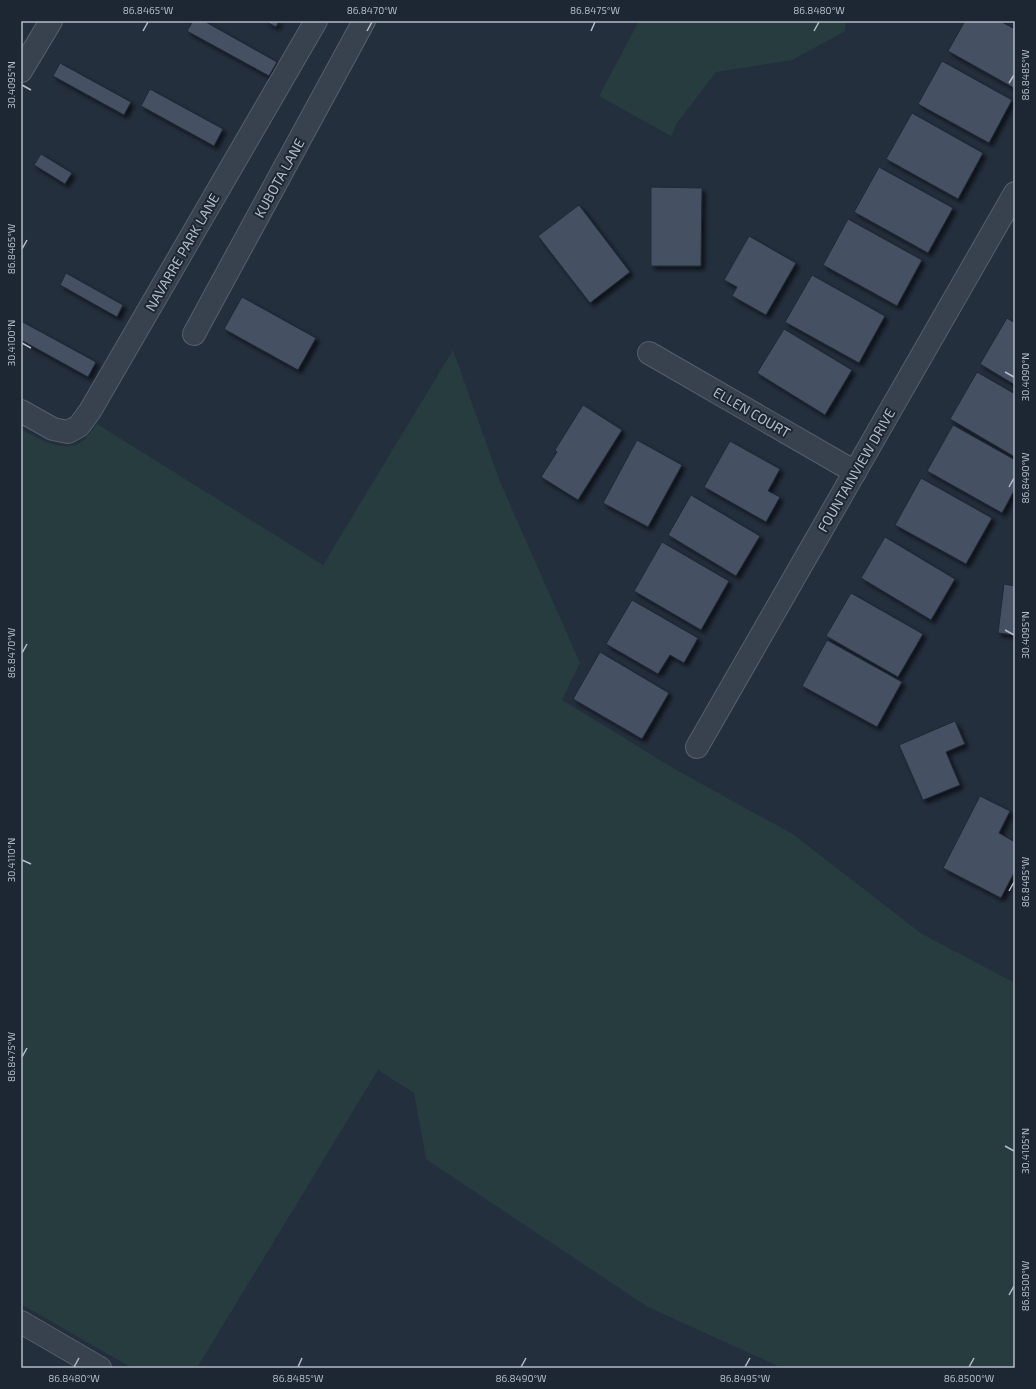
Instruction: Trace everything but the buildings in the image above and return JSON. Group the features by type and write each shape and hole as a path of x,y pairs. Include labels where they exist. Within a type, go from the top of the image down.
{"street":[{"path":"21,71 51,21"},
{"name":"NAVARRE PARK LANE","path":"21,411 53,428 68,432 79,426 94,404 316,21"},
{"name":"KUBOTA LANE","path":"194,334 364,21"},
{"name":"FOUNTAINVIEW DRIVE","path":"697,747 1015,193"},
{"name":"ELLEN COURT","path":"648,353 855,472"},
{"path":"21,1322 100,1368"}],"green space":[{"path":"639,21 846,21 845,31 792,60 716,72 677,123 671,136 599,96"},
{"path":"453,350 500,482 580,663 562,700 673,768 794,835 922,934 1015,983 1015,1368 782,1368 648,1307 426,1159 414,1093 378,1070 197,1368 132,1368 21,1304 21,429 52,444 69,446 77,444 85,439 97,424 323,565"}]}
